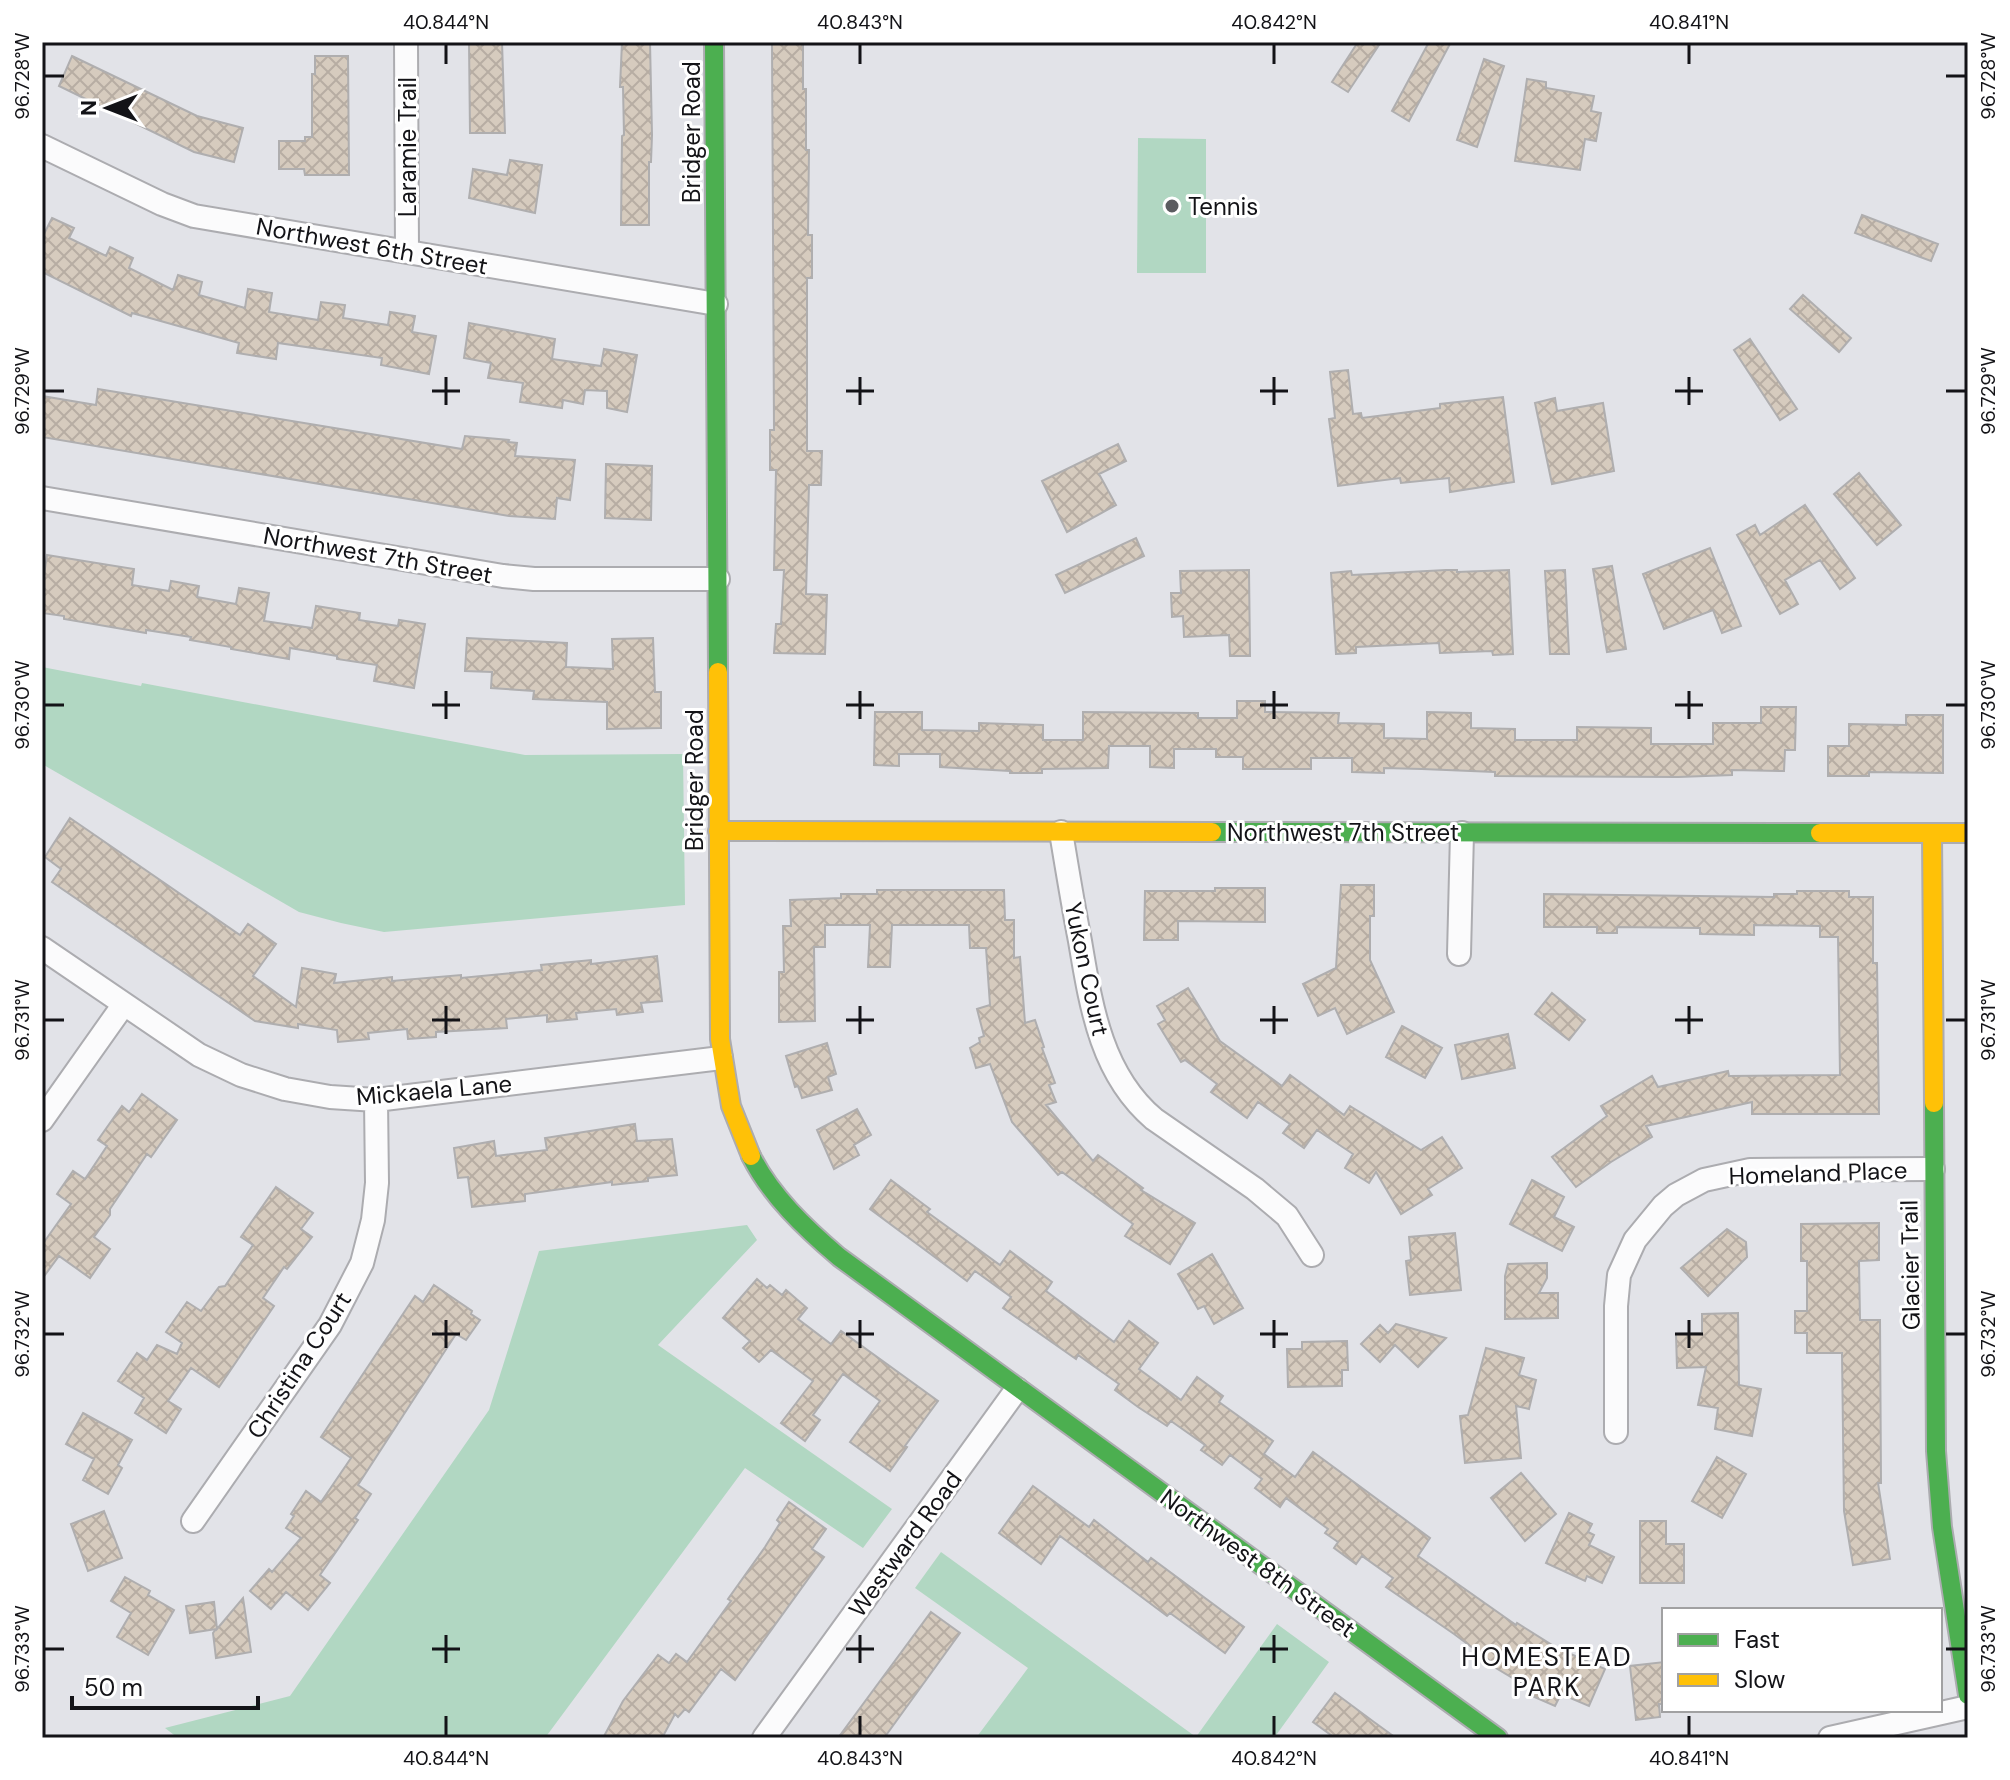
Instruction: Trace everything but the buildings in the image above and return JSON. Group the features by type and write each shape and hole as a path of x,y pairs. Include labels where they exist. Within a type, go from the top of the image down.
{"street":[{"name":"Laramie Trail","path":"406,42 407,252"},
{"name":"Bridger Road","path":"714,42 721,1058 729,1101 743,1142 759,1172 789,1213 839,1257 1017,1389"},
{"name":"Northwest 6th Street","path":"42,146 162,204 194,216 716,304"},
{"name":"Northwest 7th Street","path":"42,498 503,576 534,579 718,579"},
{"name":"Northwest 7th Street","path":"718,831 1968,833"},
{"name":"Yukon Court","path":"1061,832 1092,1012 1124,1086 1138,1106 1154,1119 1255,1189 1287,1216 1312,1255"},
{"path":"1459,954 1462,833"},
{"name":"Glacier Trail","path":"1932,833 1937,1490 1968,1695"},
{"name":"Mickaela Lane","path":"42,948 199,1055 241,1075 285,1089 330,1097 376,1100 721,1058"},
{"path":"42,1120 124,1004"},
{"name":"Christina Court","path":"193,1521 330,1325 362,1263 373,1220 377,1183 376,1100"},
{"name":"Homeland Place","path":"1616,1432 1616,1306 1619,1275 1635,1240 1676,1195 1704,1180 1750,1170 1933,1169"},
{"name":"Westward Road","path":"764,1738 1017,1389"},
{"name":"Northwest 8th Street","path":"1017,1389 1498,1738"},
{"path":"1830,1738 1968,1707"}],"green space":[{"name":"Tennis","path":"1138,138 1206,139 1206,273 1137,273"},
{"path":"42,667 525,755 683,754 685,905 384,932 299,912 42,764"},
{"path":"747,1225 757,1240 658,1345 892,1509 863,1548 745,1468 545,1738 178,1738 165,1728 290,1696 489,1410 539,1251"},
{"path":"941,1552 1196,1737 1277,1624 1329,1662 1274,1738 976,1738 1028,1668 915,1588"}],"traffic: fast":[{"path":"714,42 718,672"},
{"path":"1212,832 1820,833"},
{"path":"1934,1103 1936,1451 1942,1527 1968,1695"},
{"path":"751,1156 768,1185 790,1211 839,1257 1498,1738"}],"traffic: slow":[{"path":"718,672 720,1039 731,1106 751,1156"},
{"path":"718,831 1212,832"},
{"path":"1820,833 1968,833"},
{"path":"1932,833 1934,1103"}],"place":[{"name":"Tennis","path":"1172,206"}],"district":[{"name":"HOMESTEAD PARK","path":"1547,1672"}]}
